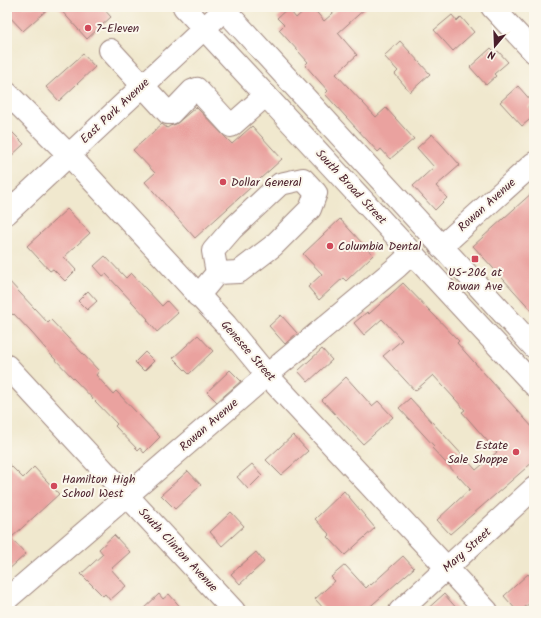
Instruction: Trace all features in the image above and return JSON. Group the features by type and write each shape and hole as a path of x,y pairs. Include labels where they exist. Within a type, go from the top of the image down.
{"street":[{"name":"South Broad Street","path":"184,7 534,385"},
{"path":"492,7 534,52"},
{"name":"East Park Avenue","path":"7,213 224,8"},
{"path":"224,8 534,347"},
{"path":"110,50 168,114 171,113 192,91 197,89 231,126 266,95"},
{"name":"Genesee Street","path":"7,93 69,156 226,325 268,375 487,611"},
{"path":"309,185 331,165"},
{"name":"Rowan Avenue","path":"441,247 530,175"},
{"path":"198,296 217,273 214,251 232,229 280,184 303,179 316,193 310,209 273,246 239,272 217,273"},
{"name":"Rowan Avenue","path":"7,598 412,253"},
{"name":"South Clinton Avenue","path":"7,366 234,611"},
{"name":"Mary Street","path":"400,611 534,488"}],"building":[{"path":"7,7 50,7 23,31 7,14"},
{"name":"7-Eleven","path":"58,7 102,7 111,17 87,39"},
{"path":"340,7 367,7 338,33 357,55 336,74 376,117 386,108 414,139 390,159 381,149 378,152 325,94 328,91 305,65 308,62 279,30 284,25 277,18 288,8 296,18 307,8 310,11 313,8 324,21"},
{"path":"452,15 457,21 461,17 474,32 453,51 434,30"},
{"path":"400,41 430,74 410,92 395,74 398,71 384,56"},
{"path":"491,48 496,53 498,51 508,62 494,74 496,76 486,85 470,67"},
{"path":"83,54 95,67 59,101 46,87"},
{"path":"518,86 533,103 528,107 534,113 534,116 522,126 500,102"},
{"path":"196,107 232,144 252,126 282,159 195,238 145,182 155,173 133,150 162,124 167,128 176,124"},
{"path":"7,127 24,144 7,160"},
{"path":"432,134 460,165 436,186 447,198 435,210 413,186 434,167 417,148"},
{"path":"534,191 534,313 473,246"},
{"path":"67,209 90,233 64,257 76,270 65,281 53,269 50,271 27,246"},
{"path":"340,219 373,255 346,281 343,278 319,300 308,287 322,274 303,254"},
{"path":"105,256 126,278 131,273 162,306 167,301 178,313 157,332 147,320 148,319 106,274 103,276 94,266"},
{"path":"7,279 48,323 51,320 99,371 96,375 113,394 116,391 160,437 144,453 140,448 138,450 115,426 117,424 14,314 13,315 7,309"},
{"path":"403,283 459,341 457,343 534,429 534,461 450,534 437,520 470,489 432,448 434,446 399,408 410,398 476,470 497,452 462,412 465,410 433,375 415,391 383,356 402,340 382,319 364,335 354,323 367,312 369,314"},
{"path":"88,291 97,301 87,310 78,301"},
{"path":"281,315 297,333 285,344 269,326"},
{"path":"198,335 213,351 189,374 173,358"},
{"path":"322,349 332,360 308,382 298,371"},
{"path":"145,352 154,361 144,371 135,362"},
{"path":"230,370 241,381 217,402 207,392"},
{"path":"346,377 372,406 378,401 393,417 363,444 322,400"},
{"path":"293,435 308,451 281,475 266,460"},
{"path":"7,462 23,478 34,467 59,494 11,538 26,554 7,571"},
{"path":"252,464 262,475 248,489 237,477"},
{"path":"188,471 201,485 175,509 161,495"},
{"path":"344,491 375,528 345,555 328,537 330,535 315,519"},
{"path":"231,512 244,526 222,546 210,532"},
{"path":"114,535 130,552 111,569 126,586 110,600 105,594 103,596 81,574 103,554 99,549"},
{"path":"256,552 264,562 240,584 231,574"},
{"path":"403,556 414,568 365,611 326,611 315,599 335,581 331,577 345,565 366,588"},
{"path":"528,574 534,581 534,599 521,611 517,611 504,596"},
{"path":"159,594 163,599 169,594 184,611 141,611"},
{"path":"444,594 459,611 425,611"}],"place":[{"name":"7-Eleven","path":"88,28"},
{"name":"Dollar General","path":"223,182"},
{"name":"Columbia Dental","path":"330,246"},
{"name":"US-206 at Rowan Ave","path":"475,259"},
{"name":"Estate Sale Shoppe","path":"516,452"},
{"name":"Hamilton High School West","path":"54,486"}]}
